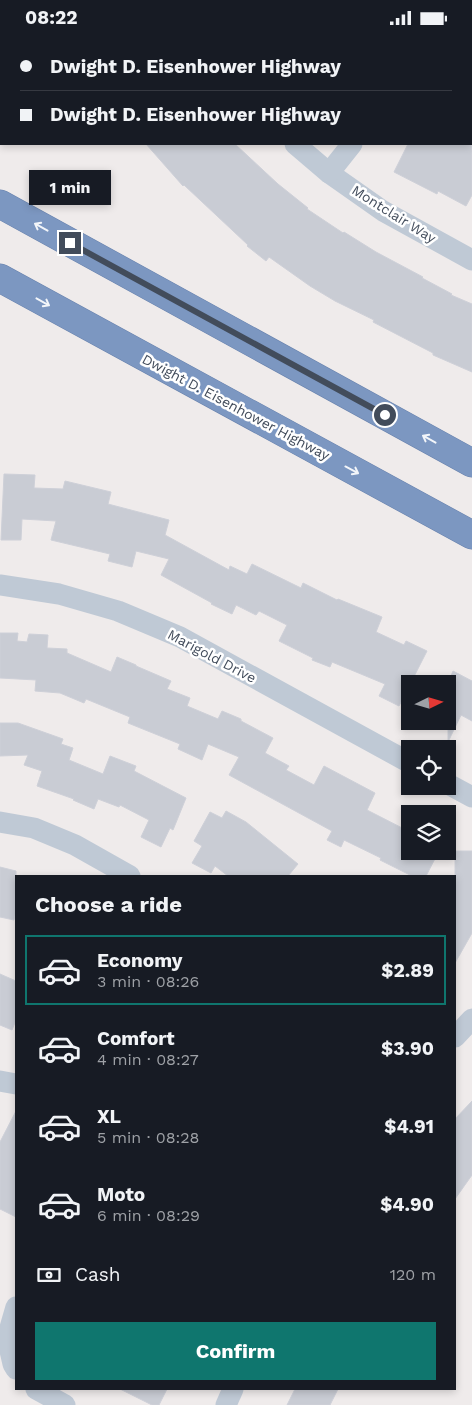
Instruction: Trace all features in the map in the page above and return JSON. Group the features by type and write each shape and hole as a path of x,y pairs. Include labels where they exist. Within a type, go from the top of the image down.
{"highway":[{"path":"0,204 472,463"},
{"name":"Dwight D. Eisenhower Highway","path":"0,278 472,535"}],"street":[{"name":"Montclair Way","path":"296,145 329,173 384,211 472,260"},
{"path":"329,173 351,145"},
{"name":"Marigold Drive","path":"0,585 59,594 118,611 180,637 401,758"},
{"path":"456,788 472,797"},
{"path":"0,822 34,828 75,845 128,875"},
{"path":"456,1036 472,1019"},
{"path":"0,1081 15,1084"},
{"path":"15,1309 3,1338 15,1367"},
{"path":"38,1390 65,1405"},
{"path":"226,1405 234,1390"}],"building":[{"path":"147,145 236,145 307,209 376,252 423,277 451,295 472,304 472,372 433,355 433,353 373,322 374,320 335,301 269,257 266,261 247,246 183,186"},
{"path":"408,145 472,145 472,195 466,206 438,191 437,194 394,172"},
{"path":"4,474 35,475 34,488 63,489 65,481 111,492 108,504 169,520 165,535 229,570 230,566 247,574 252,564 301,588 303,583 337,600 382,617 376,632 404,645 406,641 427,651 415,675 401,675 401,702 399,706 379,696 385,684 332,662 330,667 312,660 313,658 279,641 287,625 259,611 256,615 236,605 232,614 161,575 169,559 136,551 132,567 108,561 110,554 51,540 56,521 22,519 21,540 1,540"},
{"path":"0,633 18,633 17,641 27,642 29,634 48,635 47,648 67,649 67,653 111,672 117,657 171,681 167,689 190,698 187,706 218,719 222,711 241,719 241,721 273,738 265,753 289,766 286,770 314,785 324,766 375,793 367,810 401,827 401,860 434,860 427,875 410,875 344,840 341,847 327,840 332,831 229,775 239,757 208,744 202,760 178,749 180,744 128,723 130,717 86,699 84,703 60,693 35,691 36,680 0,678"},
{"path":"453,671 472,681 472,721 461,715 456,725 456,675 451,675"},
{"path":"0,723 18,723 63,739 61,744 73,748 69,760 103,774 110,756 136,766 134,771 186,798 173,830 170,828 161,847 141,837 149,820 120,805 119,807 98,799 94,809 74,799 37,786 42,771 24,765 28,755 0,756"},
{"path":"448,730 454,730 449,740"},
{"path":"226,811 246,822 298,864 289,875 227,875 215,866 211,873 192,863 202,846 194,841 210,812 222,818"},
{"path":"456,851 472,851 472,933 456,961"},
{"path":"0,867 16,871 16,875 14,920 0,917"},
{"path":"0,974 15,981 15,1022 12,1030 0,1025"},
{"path":"472,1101 472,1175 456,1198 456,1118"},
{"path":"15,1113 15,1216 0,1209 0,1142"},
{"path":"122,1390 166,1390 159,1405 152,1405"},
{"path":"294,1390 338,1390 330,1405 287,1405"}],"route":[{"path":"70,243 385,415"}]}
